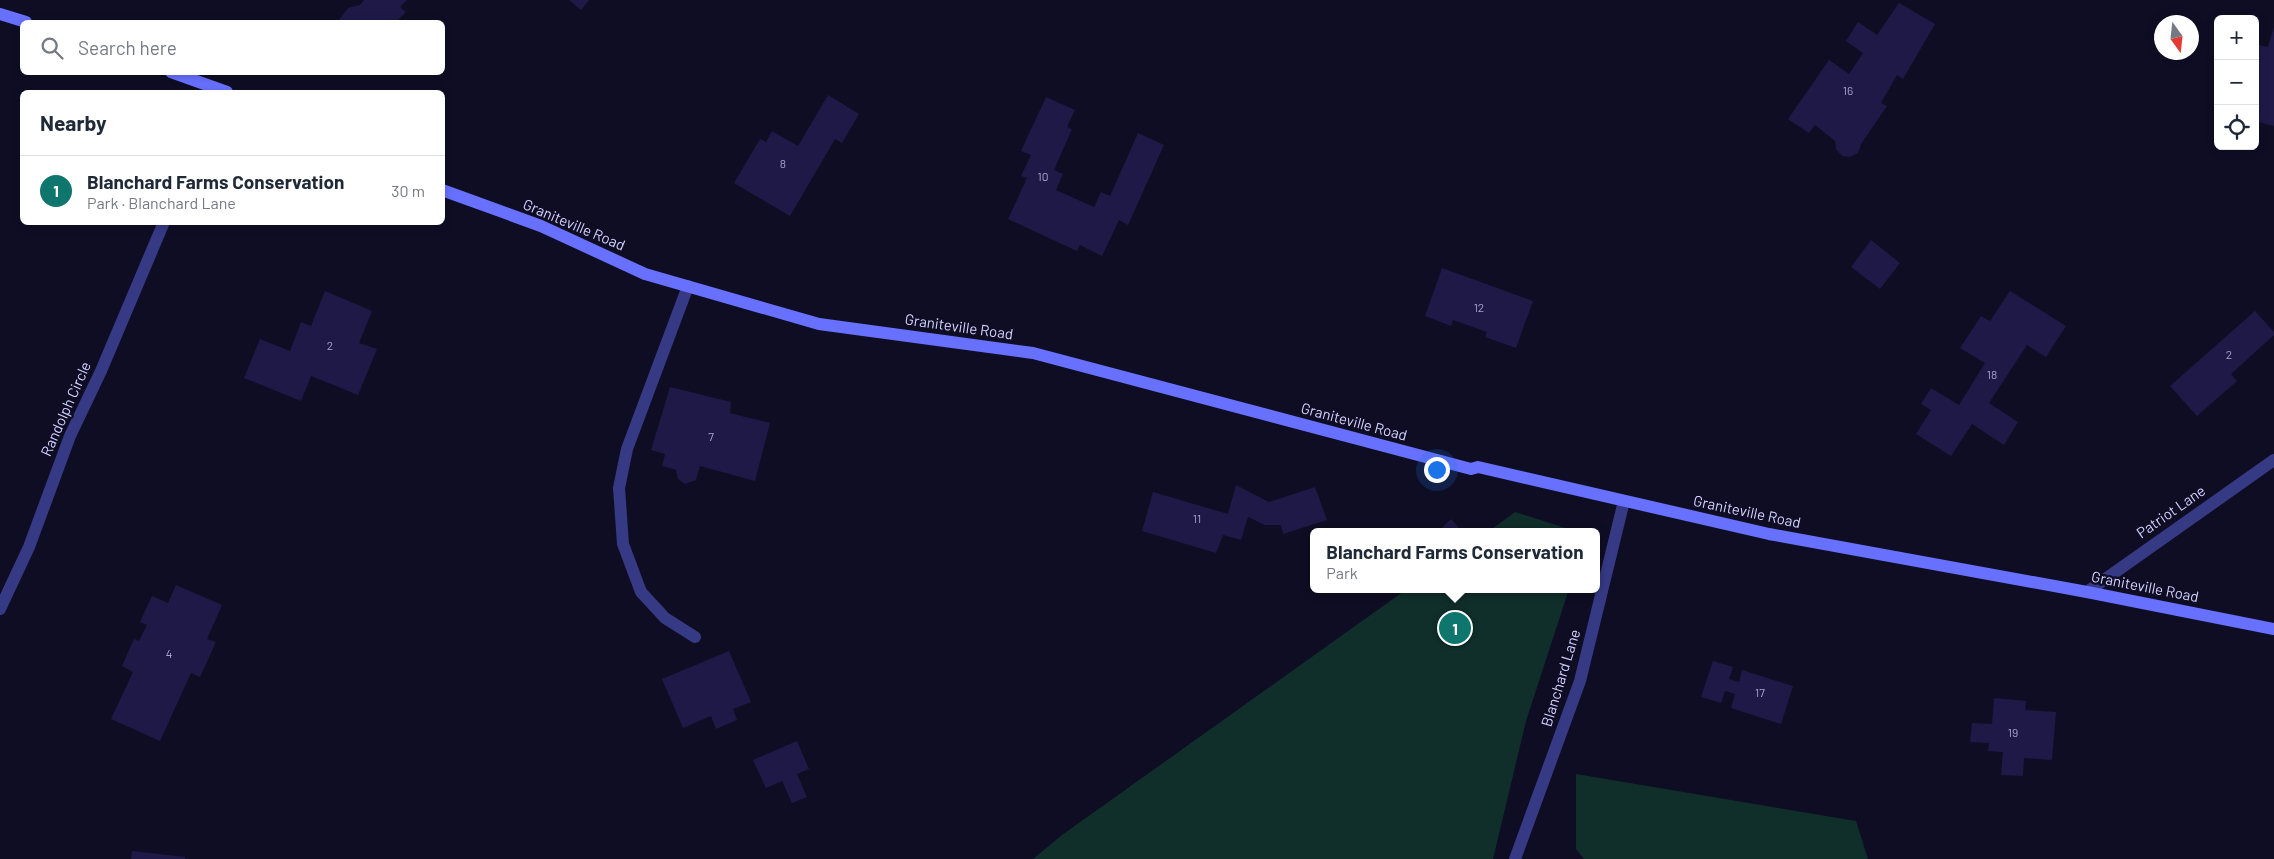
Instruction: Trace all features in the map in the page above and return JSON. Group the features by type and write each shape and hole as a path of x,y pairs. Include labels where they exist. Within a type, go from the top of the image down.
{"main road":[{"path":"0,14 20,20"},
{"path":"179,75 217,90"},
{"name":"Graniteville Road","path":"445,191 541,226 645,274 819,324 1033,353 1471,469 1478,467 1769,534 2087,592 2274,629"}],"street":[{"name":"Randolph Circle","path":"0,609 28,547 70,436 101,371 163,225"},
{"path":"688,286 627,449 619,488 623,544 641,592 665,618 695,637"},
{"name":"Patriot Lane","path":"2087,592 2274,460"},
{"name":"Blanchard Lane","path":"1515,859 1580,681 1624,501"}],"green space":[{"path":"1515,512 1565,528 1493,528"},
{"path":"1401,593 1568,593 1526,721 1493,859 1033,859 1062,835"},
{"path":"1576,774 1856,821 1868,859 1584,859 1576,849"}],"building":[{"path":"364,0 407,0 400,7 406,12 398,20 339,20 348,8 360,5"},
{"path":"569,0 589,0 581,10"},
{"path":"1899,3 1935,24 1903,79 1897,75 1881,103 1887,106 1861,144 1858,153 1850,157 1842,156 1836,149 1835,141 1815,125 1809,133 1788,119 1829,60 1849,74 1863,53 1846,41 1858,22 1877,35"},
{"path":"2274,27 2274,126 2259,122 2259,45 2268,47"},
{"path":"828,95 859,114 842,143 835,139 790,216 734,183 760,139 766,142 772,131 798,146"},
{"path":"1046,97 1075,110 1067,127 1072,129 1054,170 1063,174 1056,190 1094,207 1101,192 1110,196 1138,133 1164,145 1128,225 1119,220 1102,256 1080,245 1077,251 1008,219 1027,178 1021,176 1031,155 1021,151"},
{"path":"1871,240 1900,263 1880,289 1851,267"},
{"path":"1442,268 1533,301 1516,348 1485,337 1487,332 1453,320 1451,326 1425,316"},
{"path":"325,291 372,311 359,343 377,349 358,395 311,376 301,401 244,378 260,339 290,351 301,322 311,326"},
{"path":"2010,291 2066,326 2046,357 2027,345 1989,403 2018,422 2004,445 1972,424 1951,456 1916,434 1931,410 1921,404 1931,388 1959,405 1985,363 1960,348 1981,316 1990,321"},
{"path":"2255,311 2274,332 2274,335 2231,374 2237,381 2197,416 2170,386"},
{"path":"670,387 731,402 730,413 770,423 755,481 700,466 696,480 685,484 678,479 676,470 662,466 665,454 651,450"},
{"path":"1236,485 1269,502 1315,487 1327,520 1283,534 1281,525 1265,525 1248,517 1241,540 1223,535 1216,553 1142,531 1153,492 1228,514"},
{"path":"1451,519 1459,528 1442,528"},
{"path":"176,585 222,605 207,639 216,642 200,677 191,673 160,741 111,719 133,672 122,666 134,639 139,641 147,625 140,622 152,596 168,603"},
{"path":"729,651 751,702 733,709 737,720 716,729 711,716 683,728 662,679"},
{"path":"1713,661 1733,667 1729,679 1739,682 1742,670 1793,686 1781,724 1731,708 1735,694 1725,691 1721,703 1701,697"},
{"path":"1994,698 2026,701 2025,710 2056,712 2052,760 2024,758 2023,776 2001,775 2003,752 1988,751 1989,743 1970,742 1972,723 1992,724"},
{"path":"797,741 809,769 797,774 807,797 792,803 782,781 766,788 753,760"},
{"path":"132,851 185,857 185,859 131,859"}],"place":[{"name":"Blanchard Farms Conservation","path":"1455,628"}]}
